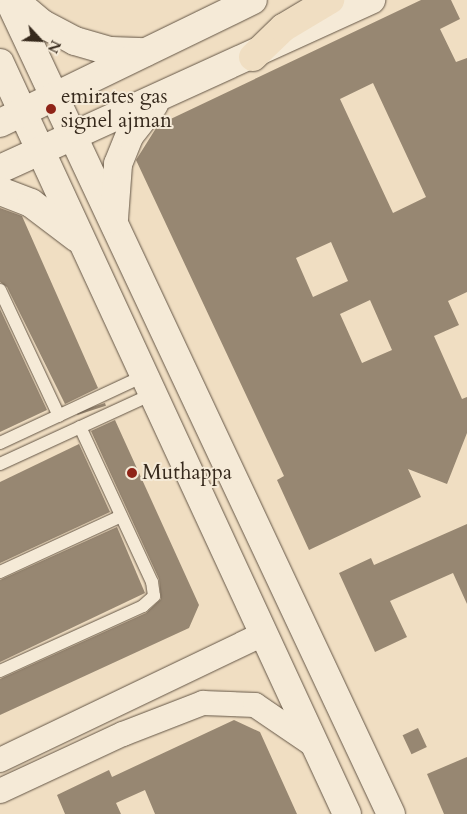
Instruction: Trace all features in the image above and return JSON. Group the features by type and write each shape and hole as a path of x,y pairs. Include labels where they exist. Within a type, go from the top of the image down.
{"highway":[{"path":"253,57 283,28 330,0"}],"main road":[{"path":"10,0 115,230 391,814"},
{"path":"14,0 43,24 75,41 110,51 147,52"},
{"path":"11,118 253,0"},
{"path":"0,169 253,57 371,0"},
{"path":"0,63 11,118 41,152 346,814"},
{"path":"115,230 112,197 118,164 138,122 160,98"},
{"path":"0,191 51,216 84,247"}],"street":[{"path":"0,760 263,634"},
{"path":"0,791 123,734 203,703 238,701 270,712 315,746"},
{"path":"110,706 123,734"}],"lane":[{"path":"0,290 59,416"},
{"path":"0,443 59,416 148,385"},
{"path":"0,464 80,427 148,385"},
{"path":"0,671 149,602 154,589 80,427"},
{"path":"0,572 121,516"}],"building":[{"path":"421,0 451,0 460,19 440,29 456,62 467,58 467,292 448,301 459,325 434,336 462,399 467,397 467,433 447,484 408,469 421,497 309,550 277,480 284,476 136,160 158,125","holes":["373,83 426,197 393,213 340,99","331,242 348,281 313,297 296,258","370,300 392,350 362,363 340,314"]},
{"path":"0,208 22,216 98,388 65,404 7,287 0,282"},
{"path":"0,309 47,410 0,432"},
{"path":"105,403 106,406 77,415 76,412"},
{"path":"115,420 199,605 189,628 0,715 0,679 146,613 161,599 159,579 91,431"},
{"path":"79,444 110,512 0,563 0,482"},
{"path":"467,524 467,604 453,573 390,601 407,637 375,652 339,573 371,558 374,565"},
{"path":"117,527 145,593 0,662 0,580"},
{"path":"234,720 260,732 297,814 155,814 145,790 116,803 121,814 65,814 57,795 109,770 112,777"},
{"path":"418,728 427,747 411,754 403,735"},
{"path":"467,757 467,814 444,814 427,774"}],"place":[{"name":"emirates gas signel ajman","path":"51,109"},
{"name":"Muthappa","path":"132,473"}]}
